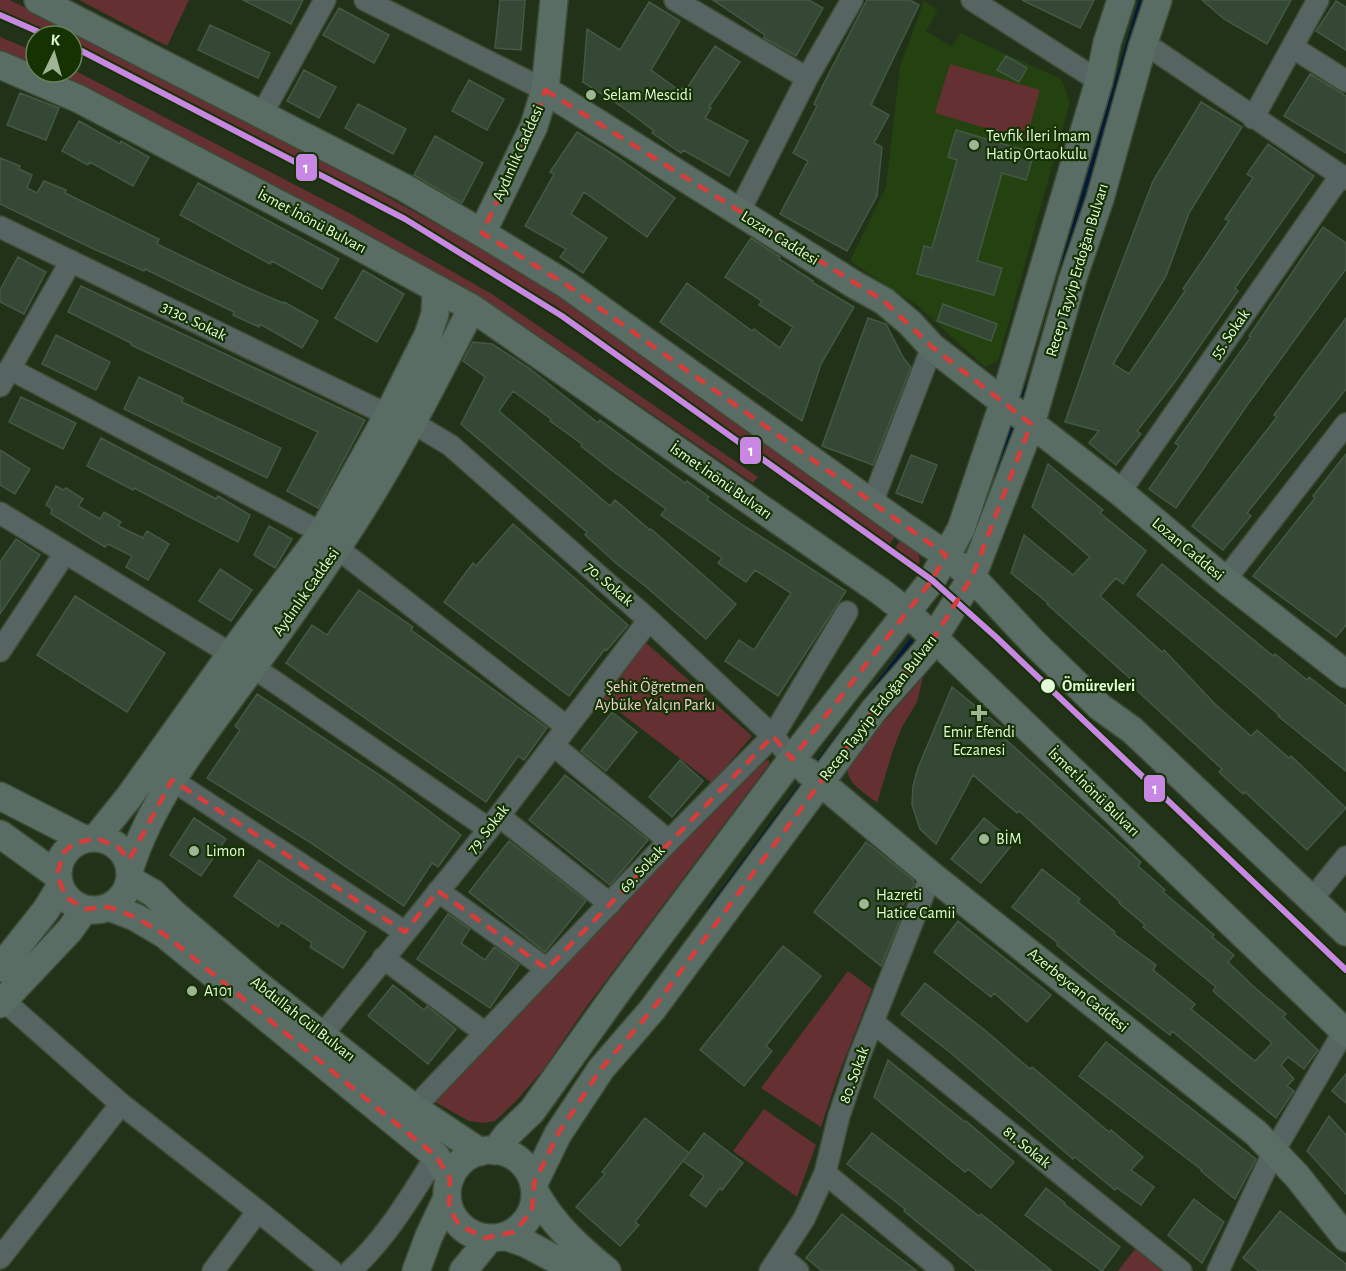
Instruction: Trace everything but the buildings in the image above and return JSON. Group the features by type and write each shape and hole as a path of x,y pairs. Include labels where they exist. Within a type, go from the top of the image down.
{"main road":[{"name":"Aydınlık Caddesi","path":"482,233 534,126 545,90 554,0"},
{"name":"Recep Tayyip Erdoğan Bulvarı","path":"535,1188 558,1134 602,1069 652,1010 874,710 925,652 972,577 1017,413 1107,43 1121,0"},
{"name":"Recep Tayyip Erdoğan Bulvarı","path":"488,1151 532,1111 627,979 792,759 932,580 961,529 1017,413 1073,278 1100,199 1143,45 1158,0"},
{"path":"42,1 405,188 567,285 946,555 972,577 1100,707 1132,730 1346,932"},
{"name":"İsmet İnönü Bulvarı","path":"0,66 79,99 472,308 870,585 907,612 1345,1032"},
{"name":"Lozan Caddesi","path":"545,90 884,301 910,323 932,347 1120,492 1226,580 1343,664"},
{"name":"Aydınlık Caddesi","path":"401,419 435,314 436,289"},
{"name":"Aydınlık Caddesi","path":"90,838 129,797 242,661 329,540 401,419 472,308"},
{"name":"Aydınlık Caddesi","path":"130,874 138,843 242,661"},
{"name":"Azerbeycan Caddesi","path":"792,759 931,874 1256,1133 1297,1176 1346,1238"},
{"path":"0,796 90,838 108,840 126,857 130,874 126,892 119,901 97,908 69,931 2,1002"},
{"path":"0,834 58,881 66,897 74,904 97,908"},
{"path":"0,968 46,910 58,881 59,863 64,852 73,844 90,838"},
{"name":"Abdullah Gül Bulvarı","path":"130,874 226,958 414,1108 488,1151"},
{"name":"Abdullah Gül Bulvarı","path":"97,908 135,917 164,934 436,1156 449,1189"},
{"path":"416,1271 462,1162 488,1151 511,1155 519,1160 531,1174 545,1210 564,1233 607,1271"},
{"path":"463,1271 497,1237 514,1232 528,1219 532,1211 535,1188"},
{"path":"449,1189 449,1208 459,1225 476,1235 527,1244 577,1271"}],"street":[{"path":"261,114 325,0"},
{"path":"365,0 545,90"},
{"path":"675,0 807,78"},
{"path":"739,212 807,78 852,0"},
{"path":"972,0 1099,81"},
{"path":"1253,118 1318,0"},
{"path":"1143,45 1156,51 1343,177"},
{"path":"1292,47 1346,81"},
{"name":"55. Sokak","path":"1120,492 1343,177"},
{"name":"3130. Sokak","path":"0,227 401,419"},
{"path":"71,261 5,377 329,540 567,727"},
{"path":"872,503 932,347"},
{"name":"70. Sokak","path":"401,419 450,445 649,620 773,736 792,759"},
{"path":"1226,580 1346,424"},
{"path":"0,513 242,661 494,822 610,904"},
{"path":"0,651 65,553"},
{"name":"69. Sokak","path":"414,1108 669,841 773,736 846,612"},
{"name":"79. Sokak","path":"323,1034 494,822 649,620"},
{"path":"554,745 669,841"},
{"path":"172,780 405,932"},
{"path":"1312,899 1346,857"},
{"name":"80. Sokak","path":"775,1264 804,1219 825,1173 839,1116 859,1057 931,874"},
{"path":"438,891 547,969"},
{"path":"383,958 485,1033"},
{"path":"2,1002 121,1104 332,1271"},
{"name":"81. Sokak","path":"874,1023 1181,1271"},
{"path":"1227,1267 1274,1151 1345,1032"},
{"path":"0,1258 121,1104"},
{"path":"350,1271 398,1216 436,1156"},
{"path":"825,1173 943,1271"},
{"path":"213,1271 252,1222 258,1211"},
{"path":"775,1264 798,1271"}],"highlighted area":[{"path":"545,90 884,301 932,347 1031,424 972,577 925,652 874,710 652,1010 601,1069 558,1134 534,1183 532,1211 514,1232 485,1238 459,1225 449,1208 450,1179 436,1156 164,934 135,917 109,907 85,909 66,897 57,875 64,852 73,844 96,838 118,847 129,860 172,780 405,932 438,891 547,969 773,736 792,759 932,580 946,555 567,285 482,233 534,126"}],"shaded area":[{"name":"Tevfik İleri İmam Hatip Ortaokulu","path":"924,1 938,10 926,31 952,47 960,33 1061,79 1070,102 998,360 985,367 918,306 850,261 886,187 900,67"}],"green space":[{"path":"0,0 9,0 63,24 24,24 24,26 0,15"},
{"path":"79,0 189,0 167,46"},
{"path":"84,35 210,99 531,276 897,533 889,546 522,287 169,96 84,55"},
{"path":"0,37 24,47 24,63 0,52"},
{"path":"950,64 1040,90 1026,140 935,113"},
{"path":"84,75 351,214 492,294 758,477 753,483 477,294 465,292 67,84 84,84"},
{"path":"902,537 918,552 919,565 894,550"},
{"name":"Şehit Öğretmen Aybüke Yalçın Parkı","path":"645,642 752,736 712,783 600,697"},
{"path":"923,677 917,702 902,727 893,750 877,803 852,781 847,770 848,763"},
{"path":"769,760 769,764 584,1010 543,1070 516,1101 495,1121 483,1123 469,1121 435,1102 515,1012 664,858 763,762"},
{"path":"848,971 872,989 836,1081 821,1127 761,1088"},
{"path":"764,1109 816,1145 797,1197 733,1151"},
{"path":"1135,1249 1162,1271 1118,1271"}],"waterway":[{"path":"1063,265 1141,0"},
{"path":"1020,406 1031,377"},
{"path":"981,515 1015,422"},
{"path":"819,761 911,641"},
{"path":"710,908 803,783"}],"transit line":[{"name":"1","path":"0,15 24,26"},
{"name":"1","path":"84,52 405,219 562,316 932,580 996,637 1346,970"}],"place":[{"name":"Selam Mescidi","path":"591,95"},
{"name":"Tevfik İleri İmam Hatip Ortaokulu","path":"974,145"},
{"name":"Ömürevleri","path":"1048,686"},
{"name":"Emir Efendi Eczanesi","path":"979,713"},
{"name":"BİM","path":"984,839"},
{"name":"Limon","path":"194,851"},
{"name":"Hazreti Hatice Camii","path":"864,904"},
{"name":"A101","path":"192,991"}]}
